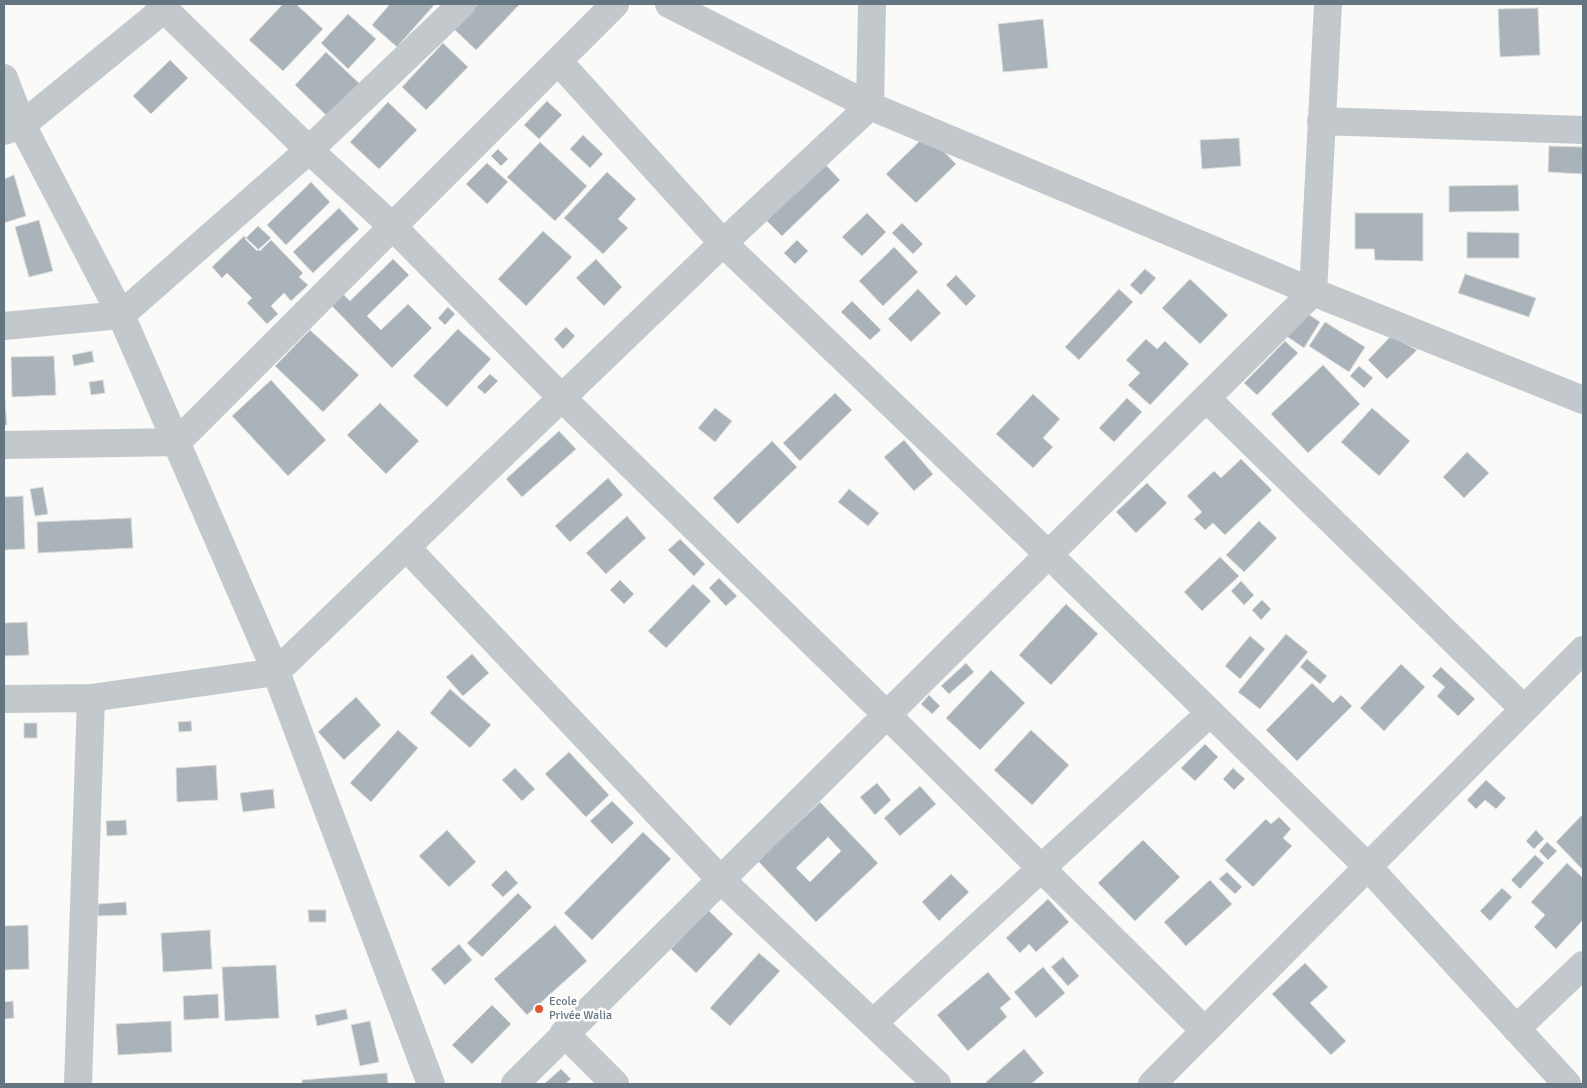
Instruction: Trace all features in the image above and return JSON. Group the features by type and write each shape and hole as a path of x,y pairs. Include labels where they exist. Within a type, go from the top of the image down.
{"street":[{"path":"4,326 121,315 309,150 462,4"},
{"path":"4,445 177,442 615,4"},
{"path":"669,4 870,106 1312,292 1583,400"},
{"path":"4,700 91,698 276,672 723,243 870,106 872,4"},
{"path":"515,1084 564,1032 1312,292 1328,4"},
{"path":"13,128 163,6 309,150 392,226 562,398 886,714 1205,1032"},
{"path":"558,61 723,243 1048,554 1368,867 1567,1084"},
{"path":"4,78 13,128 121,315 276,672 431,1084"},
{"path":"1321,121 1583,130"},
{"path":"1206,398 1524,709"},
{"path":"406,547 720,879 937,1084"},
{"path":"1152,1084 1583,650"},
{"path":"78,1084 91,698"},
{"path":"873,1023 1210,713"},
{"path":"1516,1029 1583,965"},
{"path":"564,1032 615,1084"}],"building":[{"path":"283,4 296,4 323,29 283,71 249,40"},
{"path":"390,4 435,4 397,47 372,25"},
{"path":"478,4 520,4 476,50 454,29"},
{"path":"1538,8 1540,55 1500,57 1498,9"},
{"path":"348,14 376,39 348,69 321,43"},
{"path":"1043,19 1048,68 1003,72 998,24"},
{"path":"443,43 468,67 426,110 402,87"},
{"path":"326,52 361,85 330,119 295,85"},
{"path":"170,60 188,78 151,114 133,96"},
{"path":"547,101 562,115 539,139 524,125"},
{"path":"388,102 417,130 379,169 350,142"},
{"path":"927,134 956,164 916,203 886,174"},
{"path":"583,135 603,154 590,168 570,149"},
{"path":"1239,138 1241,166 1202,169 1200,140"},
{"path":"540,142 587,186 555,221 507,177"},
{"path":"1549,146 1583,147 1582,174 1548,172"},
{"path":"498,149 508,159 501,166 491,156"},
{"path":"487,163 508,182 487,204 466,184"},
{"path":"824,163 840,180 782,236 766,220"},
{"path":"607,172 636,199 618,219 628,228 603,254 564,218"},
{"path":"14,175 26,216 4,223 4,179"},
{"path":"311,182 330,202 286,245 267,225"},
{"path":"1518,185 1519,211 1449,212 1449,186"},
{"path":"339,208 359,229 313,273 293,252"},
{"path":"867,213 886,232 862,256 842,237"},
{"path":"1355,213 1423,213 1423,261 1375,260 1374,249 1355,249"},
{"path":"39,220 53,271 29,277 15,227"},
{"path":"902,223 923,244 913,254 892,233"},
{"path":"258,226 271,238 257,251 245,239"},
{"path":"543,231 572,257 526,306 498,279"},
{"path":"1467,232 1519,233 1519,258 1467,258"},
{"path":"244,236 260,251 271,240 303,273 299,277 308,285 291,301 284,293 271,306 278,314 267,324 247,303 252,298 227,273 222,278 212,267"},
{"path":"797,240 808,251 795,264 784,253"},
{"path":"894,247 918,272 883,306 859,281"},
{"path":"393,259 409,275 367,316 381,330 408,304 432,328 392,368 331,305 343,294 350,301"},
{"path":"596,259 622,287 604,306 576,278"},
{"path":"1145,269 1156,278 1141,295 1130,285"},
{"path":"1465,274 1536,298 1529,317 1458,293"},
{"path":"956,275 976,296 966,306 946,285"},
{"path":"1190,279 1228,315 1200,344 1162,308"},
{"path":"918,289 941,313 911,342 888,319"},
{"path":"1119,289 1133,302 1079,360 1065,347"},
{"path":"852,301 881,330 870,340 841,312"},
{"path":"448,307 455,314 445,325 438,318"},
{"path":"1299,308 1320,322 1304,348 1282,333"},
{"path":"1325,322 1365,347 1349,372 1309,346"},
{"path":"566,327 575,336 563,349 554,339"},
{"path":"458,329 491,359 447,407 413,376"},
{"path":"310,330 359,375 323,412 275,366"},
{"path":"1391,336 1417,350 1387,379 1368,360"},
{"path":"1146,339 1157,349 1165,341 1189,364 1150,405 1128,385 1140,373 1126,360"},
{"path":"1285,341 1298,353 1257,395 1244,383"},
{"path":"92,351 94,362 74,366 72,355"},
{"path":"54,356 56,395 12,397 11,357"},
{"path":"1323,365 1360,404 1308,453 1271,414"},
{"path":"1359,366 1373,378 1364,388 1350,376"},
{"path":"490,374 498,381 485,394 477,387"},
{"path":"103,380 105,393 91,395 89,382"},
{"path":"271,380 326,440 288,476 232,416"},
{"path":"4,389 7,425 4,425"},
{"path":"835,393 852,410 800,461 783,443"},
{"path":"1033,394 1060,419 1043,438 1053,447 1033,468 996,434"},
{"path":"1127,398 1142,412 1114,442 1099,428"},
{"path":"380,403 419,441 386,474 347,435"},
{"path":"715,408 732,421 715,442 698,428"},
{"path":"1372,408 1410,441 1379,476 1341,442"},
{"path":"559,431 576,449 522,497 506,479"},
{"path":"904,440 933,474 914,491 884,457"},
{"path":"772,441 797,467 738,524 713,498"},
{"path":"1467,452 1489,473 1464,498 1443,477"},
{"path":"1241,459 1272,490 1225,535 1213,523 1205,530 1194,519 1202,512 1187,496 1214,471 1221,478"},
{"path":"608,478 623,495 570,542 555,526"},
{"path":"1147,483 1167,503 1136,533 1116,512"},
{"path":"43,487 48,514 35,516 30,489"},
{"path":"849,489 879,513 868,526 838,502"},
{"path":"23,496 25,549 4,550 4,497"},
{"path":"627,516 646,538 606,574 586,553"},
{"path":"131,518 133,548 38,553 37,522"},
{"path":"1259,521 1277,538 1244,572 1226,555"},
{"path":"680,539 705,564 694,576 668,550"},
{"path":"1220,557 1239,576 1202,611 1184,592"},
{"path":"719,578 737,596 726,606 709,588"},
{"path":"620,580 634,594 624,604 610,590"},
{"path":"1241,581 1254,595 1244,605 1231,591"},
{"path":"693,584 711,601 666,648 648,631"},
{"path":"1262,600 1271,609 1261,620 1252,610"},
{"path":"1066,604 1098,634 1051,685 1019,655"},
{"path":"27,622 29,655 4,656 4,623"},
{"path":"1286,634 1308,652 1260,709 1238,692"},
{"path":"1250,636 1265,649 1240,679 1225,666"},
{"path":"472,654 489,673 463,696 446,677"},
{"path":"1307,659 1327,676 1320,684 1300,667"},
{"path":"966,663 974,672 949,694 941,686"},
{"path":"1401,664 1425,687 1384,731 1360,708"},
{"path":"1441,667 1475,699 1458,716 1437,696 1445,687 1432,676"},
{"path":"991,670 1025,703 980,750 946,718"},
{"path":"1312,683 1333,703 1341,695 1352,706 1297,761 1266,730"},
{"path":"450,689 491,725 470,748 430,713"},
{"path":"929,695 940,706 932,714 921,704"},
{"path":"356,697 381,725 344,760 318,732"},
{"path":"191,721 192,731 179,732 178,722"},
{"path":"24,723 37,723 37,738 24,738"},
{"path":"398,730 418,748 371,802 350,783"},
{"path":"1031,730 1069,765 1032,805 994,770"},
{"path":"1205,744 1218,757 1195,781 1181,768"},
{"path":"569,752 609,795 586,817 545,774"},
{"path":"216,765 218,800 177,802 176,768"},
{"path":"515,768 535,789 522,801 502,780"},
{"path":"1233,768 1245,779 1234,790 1223,779"},
{"path":"1486,780 1506,798 1496,809 1485,800 1476,809 1467,800"},
{"path":"877,783 891,800 875,815 860,797"},
{"path":"920,786 936,804 900,836 884,818"},
{"path":"273,789 275,808 243,812 240,793"},
{"path":"612,801 634,823 612,844 590,821"},
{"path":"820,802 878,863 816,922 758,861","holes":["828,837 841,851 810,882 796,868"]},
{"path":"1583,814 1583,870 1556,842"},
{"path":"1279,817 1291,829 1283,838 1292,846 1253,887 1225,860 1266,819 1271,824"},
{"path":"126,820 127,835 107,836 106,821"},
{"path":"447,830 476,862 449,887 419,856"},
{"path":"1536,830 1544,839 1534,849 1526,841"},
{"path":"643,832 671,859 592,940 564,913"},
{"path":"1143,840 1180,877 1135,921 1098,883"},
{"path":"1547,842 1557,851 1548,860 1539,851"},
{"path":"1535,855 1544,863 1520,889 1511,880"},
{"path":"1567,863 1583,878 1583,920 1556,949 1534,927 1545,915 1531,902"},
{"path":"506,870 518,883 503,897 491,885"},
{"path":"1227,872 1242,887 1235,894 1219,879"},
{"path":"951,874 969,892 939,921 922,902"},
{"path":"1210,880 1232,904 1186,946 1164,922"},
{"path":"1502,888 1512,897 1490,921 1480,911"},
{"path":"518,893 532,907 482,957 467,943"},
{"path":"1048,899 1069,922 1036,952 1029,944 1020,953 1006,938"},
{"path":"126,902 127,915 98,916 98,904"},
{"path":"308,910 326,910 326,922 309,922"},
{"path":"708,910 733,934 696,973 671,949"},
{"path":"28,925 29,969 4,970 4,926"},
{"path":"555,925 587,961 527,1015 494,979"},
{"path":"210,930 212,969 163,972 161,933"},
{"path":"459,944 472,960 445,985 431,969"},
{"path":"759,953 780,971 730,1026 710,1008"},
{"path":"1063,957 1079,976 1068,986 1051,967"},
{"path":"1305,963 1328,987 1310,1003 1346,1041 1331,1055 1272,994"},
{"path":"276,965 279,1018 225,1021 222,967"},
{"path":"1043,967 1065,993 1036,1018 1014,992"},
{"path":"988,972 1011,999 1000,1008 1007,1017 968,1051 937,1015"},
{"path":"218,994 219,1018 184,1020 183,996"},
{"path":"13,1001 14,1018 4,1019 4,1002"},
{"path":"492,1005 511,1024 472,1064 452,1045"},
{"path":"346,1009 348,1019 317,1026 315,1015"},
{"path":"171,1021 172,1052 118,1055 116,1024"},
{"path":"370,1021 379,1062 360,1066 351,1025"},
{"path":"1024,1049 1044,1073 1031,1084 988,1084 986,1082"},
{"path":"561,1069 571,1079 565,1084 544,1084"},
{"path":"387,1073 388,1084 302,1084 302,1080"}],"place":[{"name":"Ecole Privée Walia","path":"539,1009"}]}
